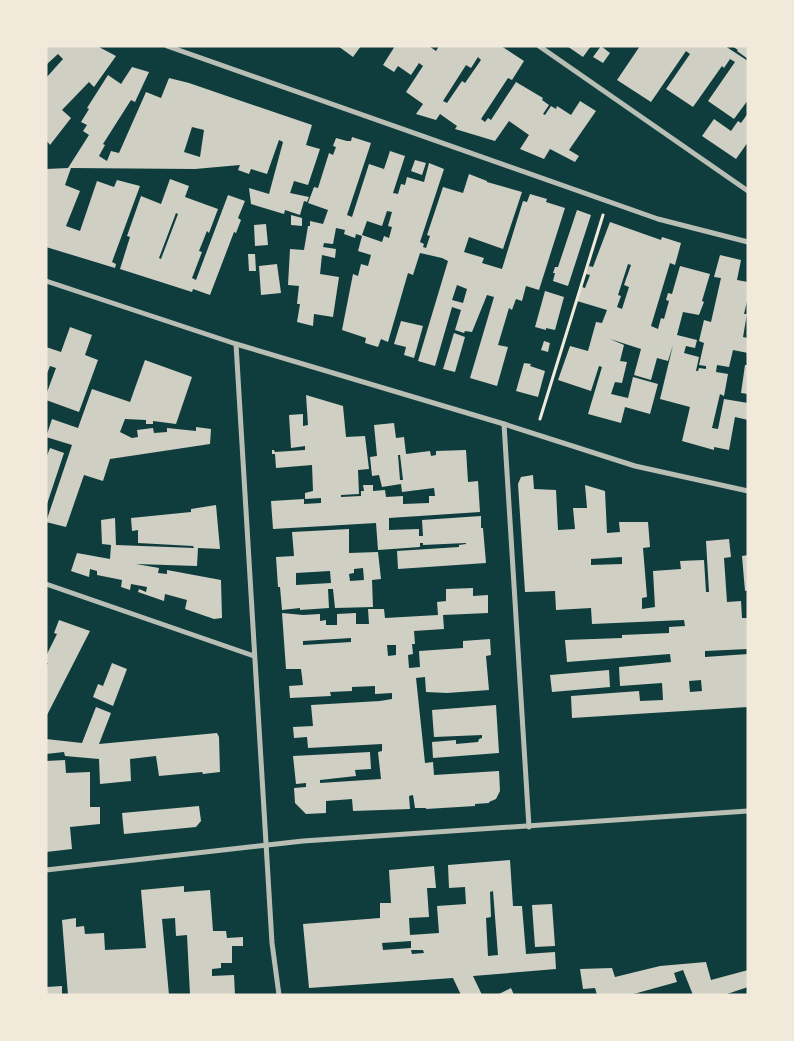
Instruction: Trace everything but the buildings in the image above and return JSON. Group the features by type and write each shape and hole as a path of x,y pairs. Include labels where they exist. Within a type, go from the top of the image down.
{"street":[{"path":"167,46 658,219 748,242"},
{"path":"539,46 748,191"},
{"path":"46,280 236,344 504,424 635,466 748,491"},
{"path":"236,344 272,943 278,995"},
{"path":"504,424 529,826"},
{"path":"46,584 254,656"},
{"path":"46,870 303,841 748,811"}],"path":[{"path":"535,434 607,201"}]}
